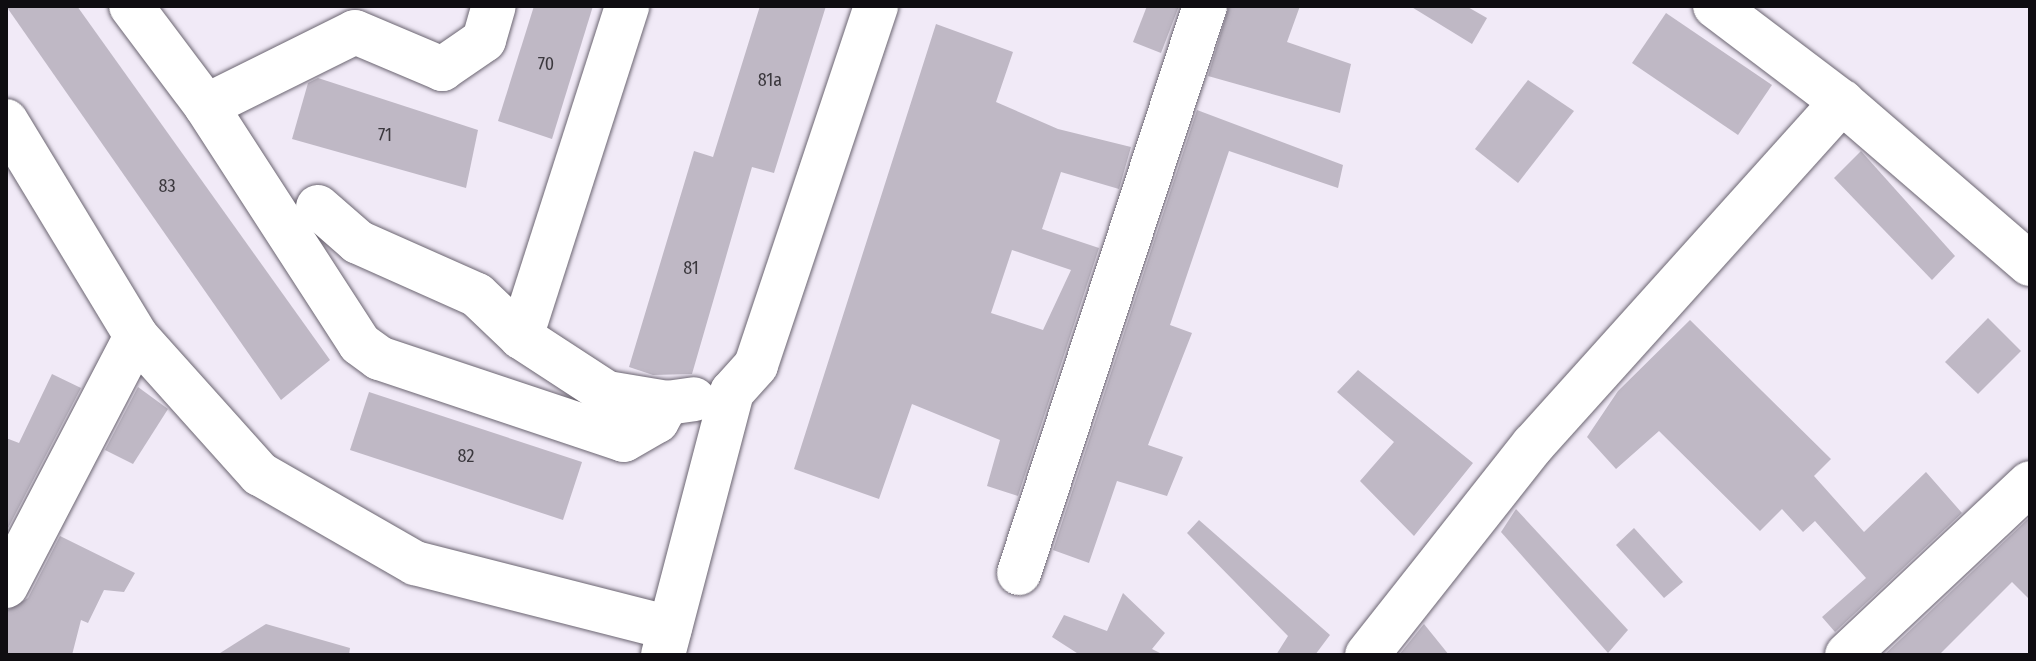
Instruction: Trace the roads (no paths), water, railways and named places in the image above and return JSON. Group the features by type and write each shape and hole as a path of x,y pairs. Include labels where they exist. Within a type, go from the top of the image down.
{"street":[{"path":"131,6 206,106 360,344 379,358 624,440 657,421 667,403"},
{"path":"206,106 355,32 442,69 484,40 494,6"},
{"path":"521,337 627,6"},
{"path":"6,121 136,336 260,474 415,563 667,642 732,392 756,365 876,6"},
{"path":"1019,573 1205,6"},
{"path":"1715,6 1842,102 2030,264"},
{"path":"1367,655 1533,445 1842,102"},
{"path":"318,207 358,242 477,295 521,337 607,393 667,403 732,392"},
{"path":"6,586 136,336"},
{"path":"1847,655 2030,483"}]}
